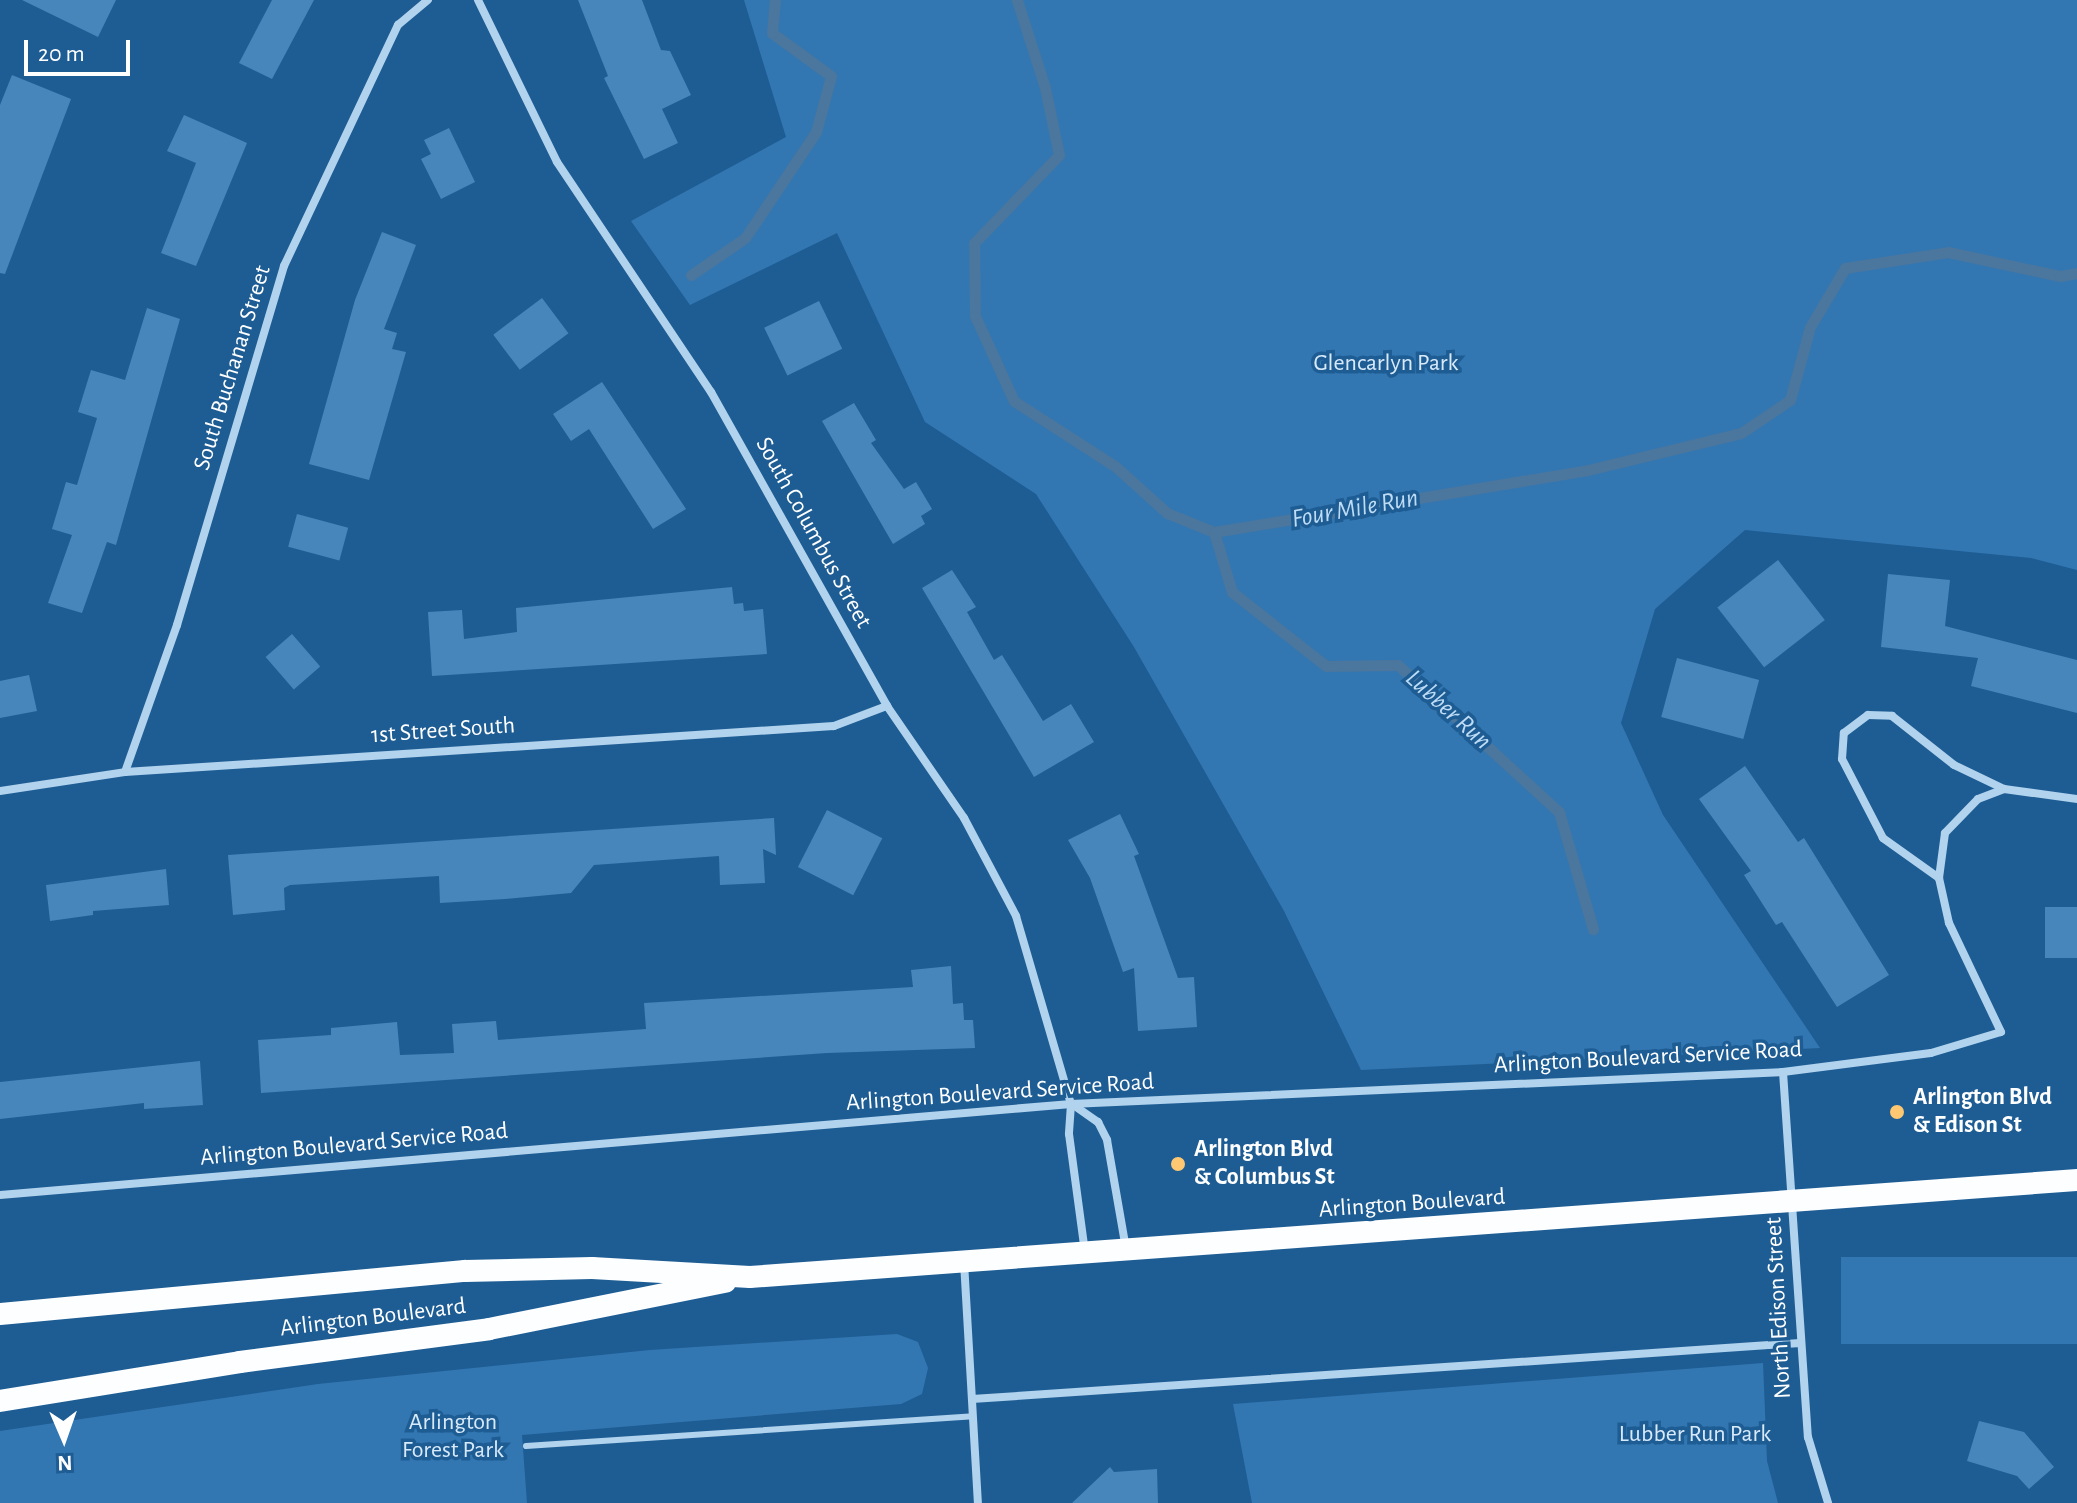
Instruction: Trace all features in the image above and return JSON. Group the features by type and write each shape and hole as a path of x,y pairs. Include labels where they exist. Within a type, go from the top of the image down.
{"highway":[{"name":"Arlington Boulevard","path":"0,1401 489,1329 750,1277 2077,1180"},
{"name":"Arlington Boulevard","path":"0,1314 465,1271 592,1268 750,1277"}],"street":[{"name":"South Buchanan Street","path":"125,772 177,625 284,266 398,25 428,0"},
{"name":"South Columbus Street","path":"478,0 557,162 711,392 887,706 964,818 1016,916 1071,1104 1069,1134 1085,1253"},
{"name":"1st Street South","path":"0,791 125,772 834,726 887,706"},
{"path":"2004,789 1978,799 1945,833 1939,878 1883,838 1842,759 1844,733 1868,715 1892,716 1954,765 2004,789 2077,799"},
{"name":"Arlington Boulevard Service Road","path":"0,1195 1071,1104 1783,1072 1904,1058 2001,1032 1949,923 1939,878"},
{"name":"North Edison Street","path":"1783,1072 1808,1437 1828,1503"},
{"path":"1071,1104 1098,1122 1107,1140 1126,1250"},
{"path":"964,1262 978,1503"},
{"path":"972,1399 1800,1343"}],"lane":[{"path":"526,1446 973,1416"}],"green space":[{"name":"Glencarlyn Park","path":"744,0 2077,0 2077,570 2031,558 1745,530 1655,609 1621,723 1663,815 1820,1048 1361,1070 1284,911 1134,647 1036,494 925,422 837,233 690,305 631,221 786,137"},
{"path":"1841,1257 2077,1257 2077,1344 1841,1344"},
{"name":"Arlington Forest Park","path":"897,1334 918,1342 928,1368 922,1394 901,1404 522,1435 527,1503 0,1503 0,1431 318,1384 650,1350"},
{"name":"Lubber Run Park","path":"1763,1363 1767,1461 1778,1503 1252,1503 1233,1404"}],"building":[{"path":"22,0 116,0 98,37"},
{"path":"272,0 314,0 272,79 239,63"},
{"path":"578,0 642,0 661,50 670,51 691,95 662,109 678,143 644,159 604,78 608,76"},
{"path":"12,75 71,99 5,274 0,273 0,105"},
{"path":"184,115 247,143 196,266 161,253 196,163 167,151"},
{"path":"449,128 475,182 441,199 421,159 431,154 424,140"},
{"path":"382,232 416,245 384,329 397,333 392,349 406,352 369,480 309,464 355,300"},
{"path":"542,298 568,333 520,370 493,335"},
{"path":"819,301 842,349 787,375 764,328"},
{"path":"147,308 180,319 116,545 107,542 82,613 48,603 72,535 52,529 66,482 77,485 97,418 78,412 91,370 125,380"},
{"path":"602,382 686,509 653,529 589,429 571,441 553,414"},
{"path":"854,403 876,440 871,443 904,489 916,482 932,509 921,516 925,524 893,544 822,421"},
{"path":"297,514 348,528 339,561 288,547"},
{"path":"1778,560 1825,620 1764,667 1717,607"},
{"path":"952,570 976,607 967,612 994,660 1002,655 1043,721 1071,704 1094,742 1034,777 922,588"},
{"path":"1888,574 1950,580 1945,626 2077,660 2077,713 1971,686 1978,658 1881,647"},
{"path":"732,587 734,604 743,603 744,611 763,609 767,654 432,676 428,612 462,610 464,639 517,632 516,608"},
{"path":"292,634 320,666 294,689 266,657"},
{"path":"1677,658 1759,680 1743,739 1661,717"},
{"path":"29,675 37,711 0,718 0,681"},
{"path":"1745,766 1798,842 1804,838 1889,975 1837,1007 1782,922 1776,925 1744,875 1751,871 1699,799"},
{"path":"827,810 882,838 853,895 798,867"},
{"path":"1120,814 1139,854 1134,856 1178,978 1194,977 1197,1027 1138,1031 1134,968 1123,972 1090,878 1068,840"},
{"path":"774,818 776,855 763,849 765,883 720,885 719,856 594,865 571,893 505,899 440,903 439,876 290,885 284,888 285,910 233,915 228,855"},
{"path":"166,869 169,905 93,911 93,915 50,921 46,885"},
{"path":"2045,907 2077,907 2077,958 2045,958"},
{"path":"951,966 953,1004 963,1003 964,1020 973,1020 975,1048 827,1053 261,1093 258,1040 331,1035 331,1028 397,1022 400,1055 454,1053 452,1024 496,1021 498,1040 646,1029 644,1003 913,987 911,970"},
{"path":"200,1061 203,1105 144,1109 144,1103 0,1119 0,1082"},
{"path":"1979,1421 2024,1432 2054,1467 2029,1489 2017,1476 1967,1461"},
{"path":"1110,1467 1114,1472 1157,1469 1158,1503 1072,1503"}],"waterway":[{"path":"691,275 745,238 816,132 831,76 772,33 775,0"},
{"name":"Four Mile Run","path":"1017,0 1045,88 1059,155 974,243 975,316 1014,401 1116,467 1167,513 1214,532 1588,470 1741,433 1790,400 1810,327 1845,268 1948,252 2060,276 2077,273"},
{"name":"Lubber Run","path":"1214,532 1232,592 1326,666 1398,665 1559,812 1593,929"}],"place":[{"name":"Arlington Blvd & Edison St","path":"1897,1112"},
{"name":"Arlington Blvd & Columbus St","path":"1178,1164"}]}
